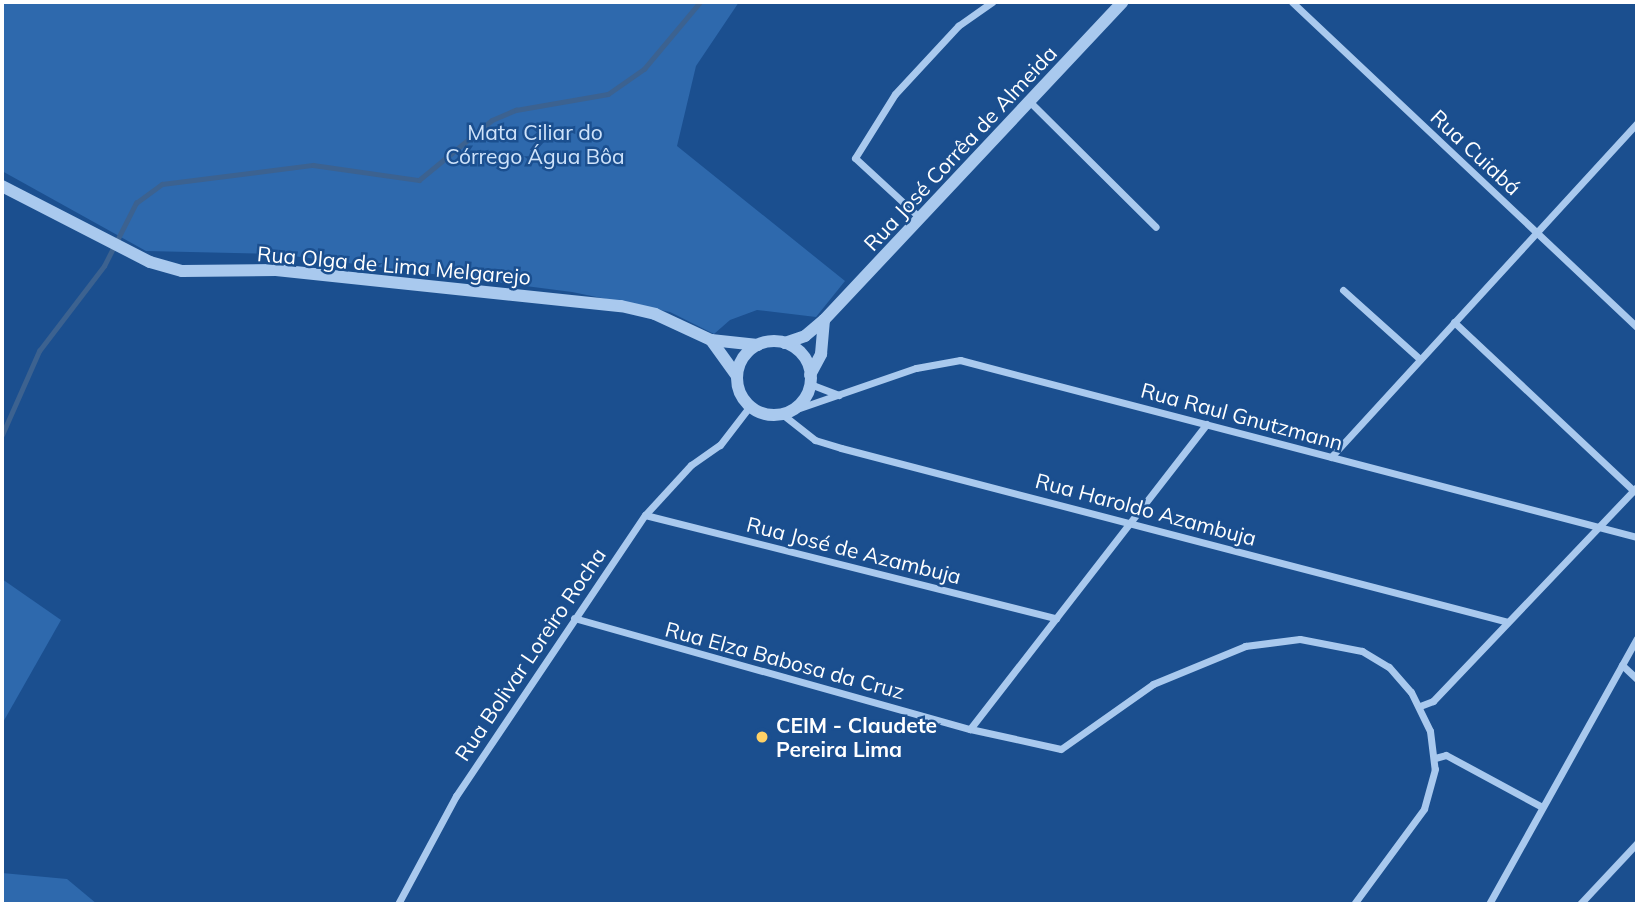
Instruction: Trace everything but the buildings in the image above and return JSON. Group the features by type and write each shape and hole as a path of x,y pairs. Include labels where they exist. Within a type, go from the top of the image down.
{"street":[{"path":"919,218 855,158 895,94 958,26 992,2"},
{"name":"Rua José Corrêa de Almeida","path":"785,343 805,336 824,320 1123,2"},
{"name":"Rua Cuiabá","path":"1292,2 1637,327"},
{"path":"1030,102 1156,227"},
{"path":"1331,457 1637,123"},
{"name":"Rua Olga de Lima Melgarejo","path":"2,186 150,262 182,271 276,270 621,306 655,314 711,340 758,345"},
{"path":"1343,290 1420,359"},
{"path":"824,320 821,354 810,379 803,401 785,413 765,414 750,406 737,376 743,357 758,345 785,343 802,355 810,379 839,395"},
{"path":"1420,706 1433,701 1636,489 1454,322"},
{"name":"Rua Olga de Lima Melgarejo","path":"711,340 737,376"},
{"name":"Rua Raul Gnutzmann","path":"785,413 916,368 960,360 1598,529 1637,537"},
{"name":"Rua Bolivar Loreiro Rocha","path":"398,904 450,805 645,515 691,465 720,445 750,406"},
{"name":"Rua Haroldo Azambuja","path":"785,413 815,440 1508,622"},
{"path":"970,729 1128,522 1207,424"},
{"name":"Rua José de Azambuja","path":"645,515 1056,618"},
{"name":"Rua Elza Babosa da Cruz","path":"574,618 970,729 1061,749 1175,673 1245,646 1282,639 1333,642 1376,657 1401,679 1420,706 1435,758 1432,789 1424,809 1354,904"},
{"path":"1489,904 1637,638"},
{"path":"1622,666 1637,678"},
{"path":"1435,758 1446,755 1542,807"},
{"path":"1580,904 1637,843"}],"green space":[{"name":"Mata Ciliar do Córrego Água Bôa","path":"2,2 739,2 696,66 677,146 845,281 816,317 757,310 730,320 714,334 670,312 572,292 278,254 146,251 2,171"},
{"path":"2,579 61,620 2,724"},
{"path":"2,873 67,879 97,904 2,904"}],"waterway":[{"path":"2,435 39,351 104,266 136,203 162,184 313,165 419,180 492,120 516,110 608,94 644,69 700,2"}],"place":[{"name":"CEIM - Claudete Pereira Lima","path":"762,737"}]}
